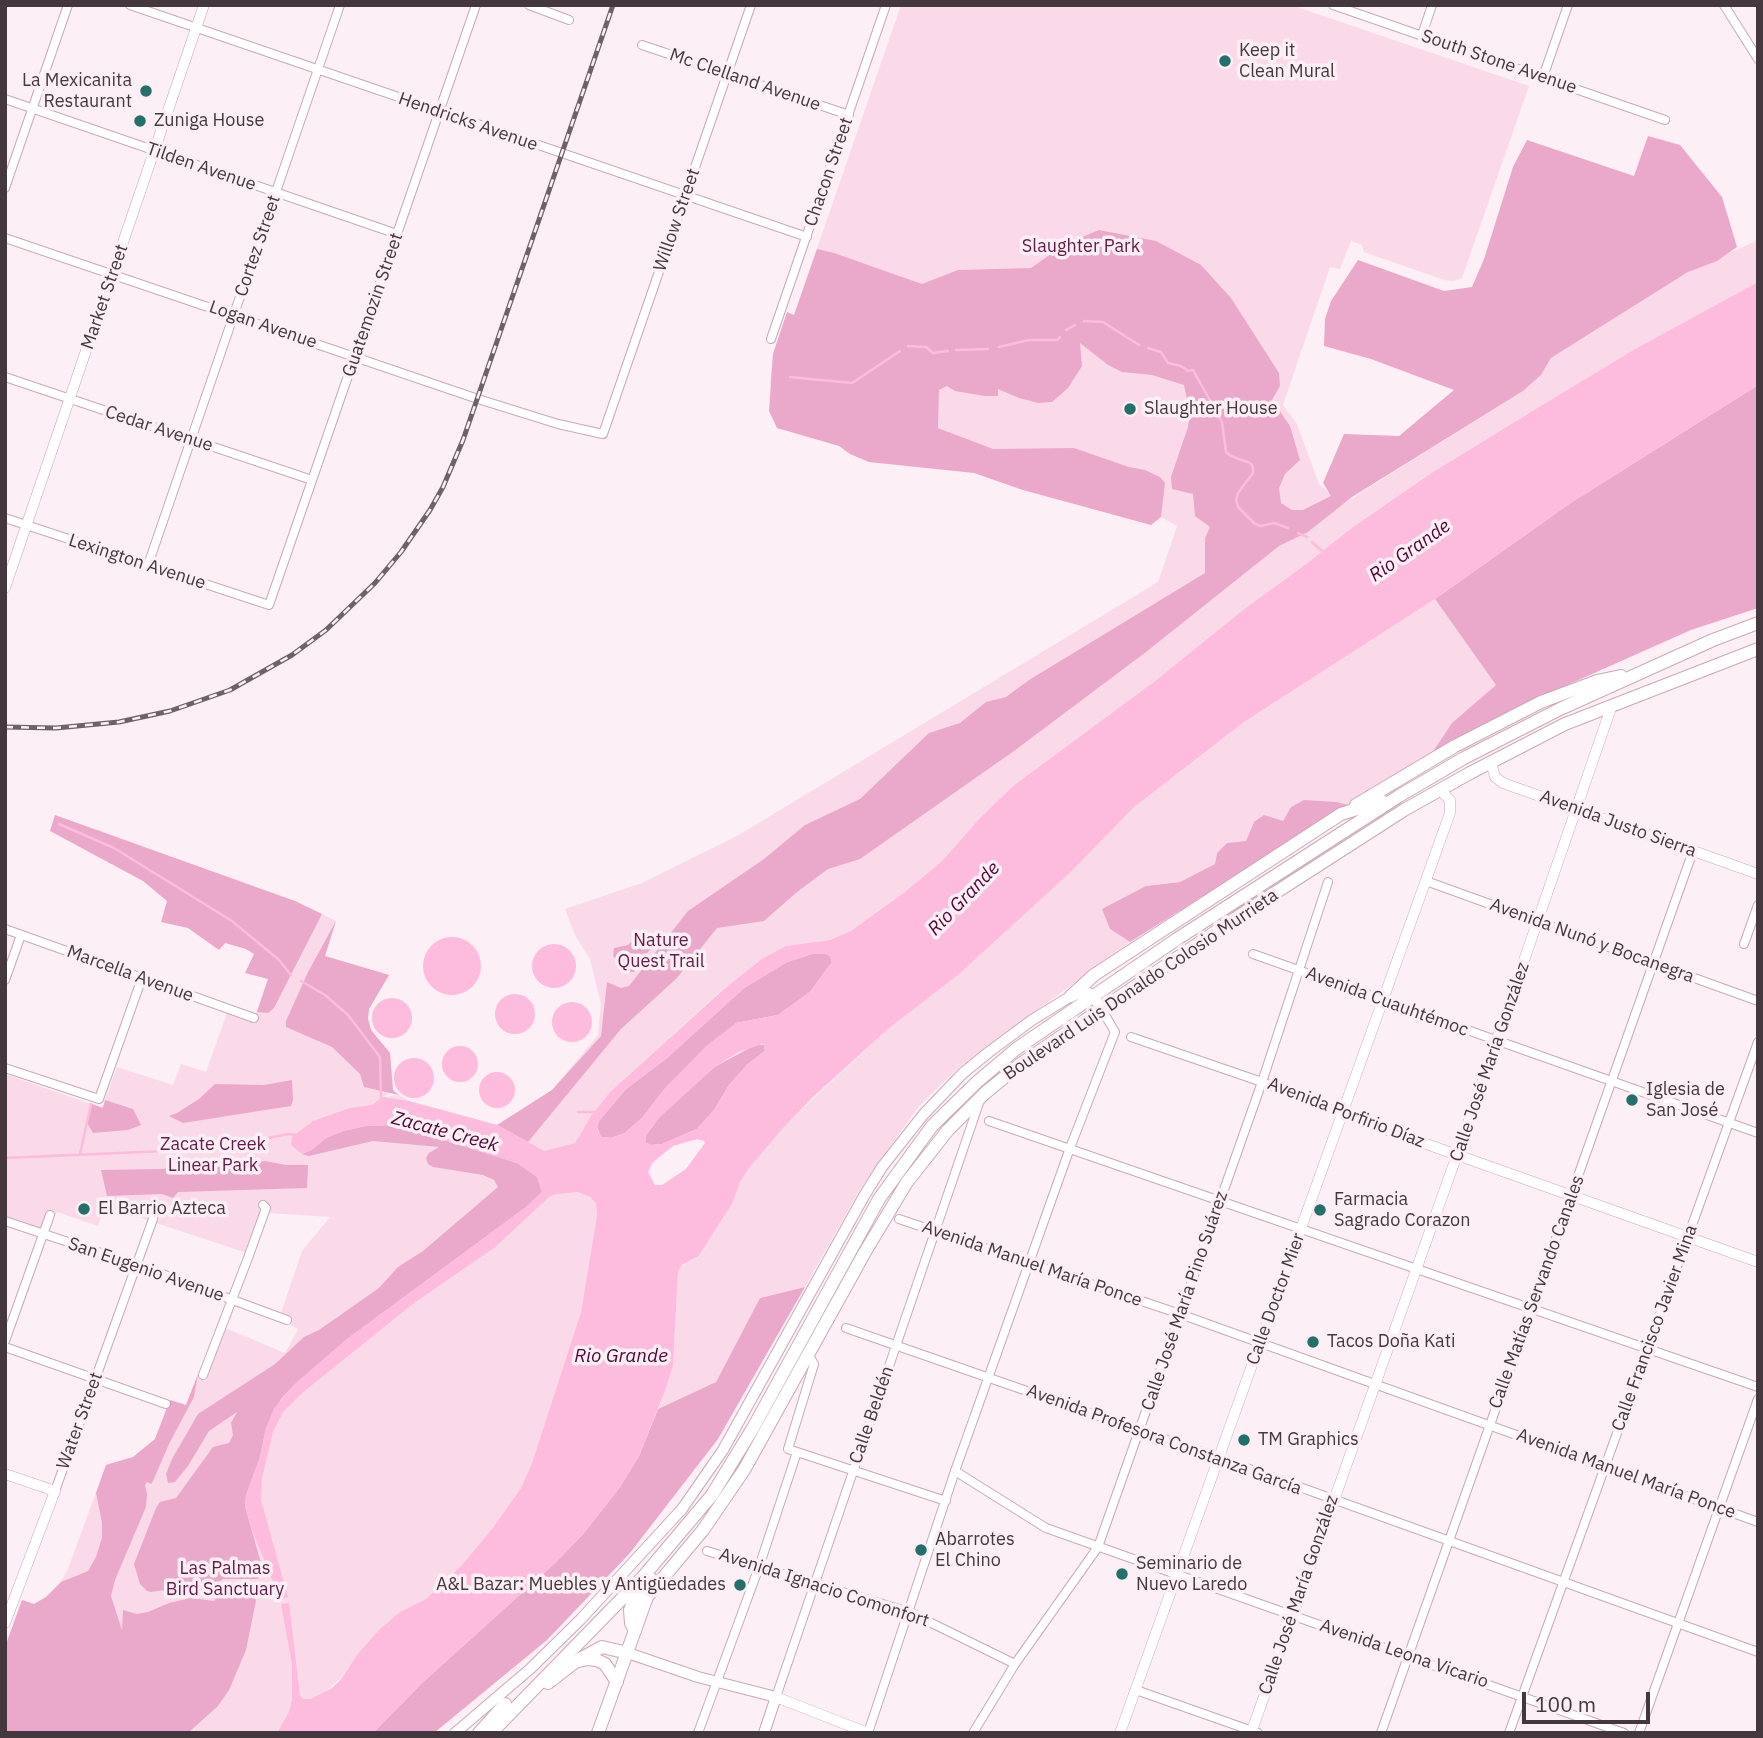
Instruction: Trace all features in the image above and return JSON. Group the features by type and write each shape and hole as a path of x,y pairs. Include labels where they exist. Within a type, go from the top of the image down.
{"highway":[{"name":"Boulevard Luis Donaldo Colosio Murrieta","path":"491,1733 508,1712 642,1578 712,1495 852,1246 914,1149 932,1126 988,1072 1016,1049 1177,939 1399,796 1464,758 1559,709 1758,623"},
{"name":"Boulevard Luis Donaldo Colosio Murrieta","path":"635,1631 653,1589 704,1530 744,1470 864,1252 907,1182 948,1130 1007,1073 1236,918 1404,810 1565,724 1758,649"},
{"path":"1072,996 1094,975 1341,814 1455,746 1541,702 1597,681 1646,671"},
{"path":"1341,814 1399,796"},
{"path":"598,1733 635,1631 629,1617 633,1602 673,1552 679,1535"},
{"path":"479,1733 503,1706 563,1652 577,1643 628,1653"},
{"path":"527,1695 542,1689 575,1662 601,1647"},
{"path":"575,1662 597,1660 605,1664 617,1682"}],"main road":[{"name":"Boulevard Luis Donaldo Colosio Murrieta","path":"455,1733 573,1628 682,1509 723,1450 864,1196 882,1167 923,1115 963,1073 1032,1020 1072,996 1087,992 1093,996"},
{"path":"1093,996 1102,1010"},
{"path":"628,1653 698,1677 776,1697"},
{"name":"Calle Beldén","path":"764,1733 776,1697"}],"street":[{"path":"5,188 68,5"},
{"name":"Hendricks Avenue","path":"130,5 807,237"},
{"name":"Market Street","path":"5,588 204,5"},
{"name":"Cortez Street","path":"148,565 340,5"},
{"name":"Guatemozin Street","path":"269,605 476,5"},
{"path":"529,5 569,20"},
{"name":"Willow Street","path":"603,434 751,5"},
{"name":"Chacon Street","path":"771,339 886,5"},
{"name":"South Stone Avenue","path":"1333,5 1665,120"},
{"path":"1422,36 1432,5"},
{"path":"1543,77 1568,5"},
{"path":"1724,5 1758,59"},
{"name":"Mc Clelland Avenue","path":"642,45 849,115"},
{"name":"Tilden Avenue","path":"5,99 397,234"},
{"name":"Logan Avenue","path":"5,238 484,401 558,424 603,434"},
{"name":"Cedar Avenue","path":"5,377 312,480"},
{"name":"Lexington Avenue","path":"5,518 269,605"},
{"name":"Calle José María González","path":"1254,1732 1291,1615 1457,1155 1612,705"},
{"name":"Avenida Justo Sierra","path":"1491,762 1495,776 1503,783 1758,874"},
{"name":"Calle Doctor Mier","path":"1120,1733 1452,806 1448,796 1440,790"},
{"name":"Calle Matías Servando Canales","path":"1381,1733 1693,851"},
{"name":"Avenida Nunó y Bocanegra","path":"1426,881 1758,1001"},
{"name":"Calle José María Pino Suárez","path":"973,1733 1015,1664 1098,1547 1262,1082 1328,882"},
{"path":"1744,944 1758,905"},
{"name":"Marcella Avenue","path":"5,929 254,1018"},
{"path":"5,980 21,935"},
{"name":"Avenida Cuauhtémoc","path":"1253,954 1758,1133"},
{"path":"5,1068 99,1099 142,978"},
{"path":"776,1697 868,1733 1070,1148 1115,1032 1102,1010"},
{"name":"Avenida Porfirio Díaz","path":"1131,1037 1758,1262"},
{"name":"Calle Francisco Javier Mina","path":"1509,1733 1758,1042"},
{"name":"Calle Beldén","path":"776,1697 937,1231 980,1098"},
{"path":"989,1121 1758,1387"},
{"path":"203,1375 264,1206"},
{"path":"5,1341 50,1215"},
{"name":"Water Street","path":"5,1623 9,1601 55,1492 153,1219"},
{"name":"Avenida Manuel María Ponce","path":"899,1219 1180,1314 1758,1522"},
{"name":"San Eugenio Avenue","path":"5,1221 287,1320"},
{"name":"Avenida Profesora Constanza García","path":"846,1328 1219,1458 1758,1652"},
{"path":"5,1347 166,1404"},
{"path":"698,1733 759,1567 793,1451 814,1364 808,1354"},
{"path":"1639,1733 1758,1399"},
{"path":"793,1451 946,1501"},
{"name":"Avenida Leona Vicario","path":"956,1472 1046,1528 1624,1733"},
{"path":"5,1474 55,1492"},
{"name":"Avenida Ignacio Comonfort","path":"707,1551 909,1612 1015,1664"},
{"path":"1136,1690 1254,1732"}],"green space":[{"path":"901,5 1291,5 1529,86 1462,278 1444,280 1364,252 1362,245 1351,241 1340,269 1330,267 1283,405 1297,424 1319,484 1343,504 1523,391 1541,375 1551,358 1688,272 1758,240 1758,282 1635,349 1544,404 1433,472 1353,527 1155,681 1013,786 942,861 852,931 830,940 786,946 723,989 610,1092 575,1143 545,1152 596,1204 597,1215 581,1312 532,1463 521,1488 461,1566 426,1599 400,1612 356,1656 342,1677 278,1733 5,1733 5,1647 22,1600 34,1604 46,1597 61,1582 106,1465 133,1457 155,1439 170,1400 186,1405 198,1374 206,1376 225,1328 285,1353 298,1329 289,1324 291,1317 281,1313 302,1251 330,1217 269,1213 253,1255 105,1206 98,1226 57,1212 55,1216 47,1214 41,1230 5,1218 5,1074 102,1108 117,1067 173,1085 181,1064 206,1072 227,1013 253,1022 295,901 336,921 325,956 389,975 369,1009 368,1019 371,1030 390,1053 393,1090 384,1097 399,1095 409,1101 497,1125 552,1090 598,1035 601,1004 590,959 575,935 565,909 642,883 737,836 1158,582 1177,526 1161,517 895,449 770,384 773,354 787,312 794,315"},
{"path":"1648,136 1680,145 1722,197 1737,247 1717,261 1688,272 1551,358 1541,375 1523,391 1352,497 1308,532 1279,546 1146,652 1014,751 860,859 828,869 764,921 717,928 677,978 621,1029 528,1142 497,1125 552,1090 601,1036 607,982 621,988 629,986 688,911 764,859 805,825 860,799 929,733 960,723 986,702 1006,697 1029,680 1205,573 1205,538 1210,527 1195,516 1193,494 1172,489 1171,477 1190,413 1184,385 1152,375 1122,372 1108,365 1080,343 1082,366 1068,388 1052,402 1038,403 998,389 998,396 985,396 955,391 947,386 939,390 938,428 993,449 1074,448 1145,470 1160,477 1165,483 1161,517 1151,525 1023,490 974,473 869,462 839,446 777,428 769,411 773,354 787,312 794,315 817,249 922,284 958,270 1031,268 1065,244 1099,230 1156,241 1201,265 1231,298 1279,373 1280,386 1272,400 1290,426 1300,460 1285,474 1279,488 1281,503 1292,510 1303,510 1331,496 1323,483 1344,434 1399,436 1454,390 1371,359 1324,346 1325,319 1331,301 1358,260 1444,291 1472,287 1484,259 1513,167 1527,140 1634,176"},
{"path":"1758,385 1758,608 1691,630 1556,690 1432,753 1452,723 1496,685 1435,599 1569,504"},
{"path":"1435,599 1497,685 1452,723 1432,753 1348,805 1337,802 1291,807 1283,821 1254,822 1246,841 1227,843 1217,853 1215,864 1180,882 1146,886 1110,929 1130,942 958,1068 918,1107 859,1191 805,1287 760,1298 716,1382 658,1409 666,1388 675,1334 678,1272 682,1266 700,1256 733,1202 740,1182 749,1168 783,1127 888,1029 958,975 1073,870 1133,808 1244,722"},
{"path":"1304,800 1348,805 1130,942 1110,929 1102,909 1146,886 1180,882 1215,864 1217,853 1227,843 1246,841 1254,822 1264,815 1283,821 1291,807"},
{"path":"55,815 295,901 322,914 274,1008 268,1013 257,1012 268,979 245,973 254,954 225,943 219,950 188,928 161,922 167,901 143,881 50,831"},
{"path":"336,921 325,956 389,975 369,1009 368,1019 371,1030 390,1053 393,1090 399,1095 364,1087 360,1074 332,1047 286,1027 286,1021 308,972"},
{"path":"646,938 656,938 656,944 640,960 634,972 626,972 613,956 614,948"},
{"path":"812,954 826,954 832,962 810,992 778,1015 736,1023 667,1086 642,1118 625,1133 611,1138 601,1137 597,1127 599,1121 626,1089 667,1058 744,988 787,962"},
{"path":"755,1045 764,1045 765,1051 748,1064 729,1085 714,1110 697,1129 662,1144 651,1145 645,1142 646,1135 658,1119 682,1094 716,1066"},
{"path":"292,1080 291,1106 183,1123 169,1116 199,1099 215,1084 264,1085"},
{"path":"105,1100 133,1109 141,1125 128,1130 93,1133 87,1123 92,1104 103,1108"},
{"name":"Las Palmas Bird Sanctuary","path":"396,1125 517,1163 537,1177 542,1192 526,1207 347,1339 281,1399 266,1428 260,1457 246,1495 245,1506 262,1567 258,1579 223,1579 204,1590 185,1587 147,1591 140,1584 134,1564 156,1508 160,1502 176,1498 213,1447 229,1443 233,1435 231,1423 237,1412 209,1431 188,1466 175,1482 168,1483 166,1474 172,1459 198,1414 275,1364 304,1337 319,1330 379,1288 398,1267 423,1251 498,1187 494,1180 483,1175 428,1164 426,1158 429,1153 439,1147 373,1141 309,1156 302,1154 326,1138 343,1131 366,1126"},
{"path":"265,1161 308,1165 307,1188 178,1192 173,1198 162,1194 107,1196 101,1170 212,1168"},
{"path":"805,1287 718,1439 630,1553 547,1640 434,1733 373,1733 422,1683 556,1562 584,1533 620,1487 639,1456 658,1409 716,1382 760,1298"},
{"path":"198,1374 194,1397 153,1481 145,1485 146,1507 115,1580 111,1596 122,1630 123,1610 137,1614 191,1598 214,1601 224,1589 246,1589 254,1593 256,1601 246,1650 229,1690 218,1706 188,1733 5,1733 5,1647 22,1600 34,1604 46,1597 61,1582 88,1571 102,1538 96,1493 106,1465 133,1457 155,1439 170,1400 186,1405"}],"water":[{"name":"Rio Grande","path":"1758,282 1758,385 1569,504 1435,599 1244,722 1133,808 1073,870 958,975 888,1029 813,1097 749,1168 740,1182 733,1202 699,1256 682,1265 678,1272 673,1365 666,1388 639,1456 620,1487 584,1533 556,1562 422,1683 373,1733 277,1733 289,1712 292,1700 292,1664 281,1604 289,1603 300,1696 311,1699 332,1688 342,1678 356,1656 380,1629 400,1612 426,1599 461,1566 521,1488 532,1463 581,1312 597,1215 596,1204 590,1197 578,1192 549,1197 494,1248 414,1303 302,1393 283,1412 273,1432 262,1478 261,1500 288,1597 280,1599 245,1506 246,1495 274,1408 295,1384 347,1339 526,1207 542,1192 537,1177 517,1163 396,1125 366,1126 343,1131 326,1138 302,1154 291,1145 292,1137 313,1121 350,1108 372,1105 383,1097 409,1101 497,1125 544,1151 575,1143 610,1092 724,989 762,959 786,946 830,940 851,931 942,861 1013,786 1155,681 1353,527 1433,472 1635,349","holes":["812,954 826,954 832,962 810,992 778,1015 736,1023 706,1046 667,1086 642,1118 625,1133 611,1138 601,1137 597,1128 599,1121 626,1089 667,1058 744,988 787,962","762,1044 765,1051 748,1064 729,1085 714,1110 697,1129 662,1144 651,1145 645,1142 646,1135 658,1119 716,1066 739,1052","697,1139 705,1143 686,1169 662,1185 655,1185 648,1172 653,1162 673,1146"]},
{"path":"452,937 463,939 476,950 481,966 479,977 468,990 452,995 441,993 428,982 423,966 425,955 436,942"},
{"path":"554,944 570,950 576,966 570,982 554,988 538,982 532,966 538,950"},
{"path":"515,994 529,1000 535,1014 529,1028 515,1034 501,1028 495,1014 501,1000"},
{"path":"392,998 406,1004 412,1018 406,1032 392,1038 378,1032 372,1018 378,1004"},
{"path":"572,1002 586,1008 592,1022 586,1036 572,1042 558,1036 552,1022 558,1008"},
{"path":"460,1046 473,1051 478,1064 473,1077 460,1082 447,1077 442,1064 447,1051"},
{"path":"414,1058 428,1064 434,1078 428,1092 414,1098 400,1092 394,1078 400,1064"},
{"path":"497,1072 510,1077 515,1090 510,1103 497,1108 484,1103 479,1090 484,1077"}],"waterway":[{"path":"1084,321 1103,322 1139,345"},
{"path":"1066,330 1075,325"},
{"path":"999,347 1029,340 1057,340 1060,337"},
{"path":"908,346 926,347 933,353 948,351"},
{"path":"1148,348 1161,352 1168,363 1188,371 1193,370 1222,422 1226,452 1253,467 1253,473 1238,493 1238,507 1255,524 1261,526 1274,523 1288,528"},
{"path":"956,350 988,349"},
{"path":"790,377 852,383 900,351"},
{"path":"1298,533 1307,537"},
{"path":"1312,542 1324,553"},
{"path":"59,824 114,848 232,921 279,960 291,975"},
{"path":"301,981 325,995 348,1015 380,1057 381,1100"},
{"path":"80,1154 91,1104"},
{"path":"578,1112 596,1112"},
{"name":"Zacate Creek","path":"5,1158 165,1151 249,1142 288,1134 298,1135"}],"railway":[{"path":"5,727 56,728 119,722 170,711 230,690 292,655 326,630 375,583 401,552 430,510 463,440 613,5"}],"place":[{"name":"Keep it Clean Mural","path":"1225,61"},
{"name":"La Mexicanita Restaurant","path":"146,91"},
{"name":"Zuniga House","path":"140,121"},
{"name":"Slaughter House","path":"1130,409"},
{"name":"Iglesia de San José","path":"1632,1100"},
{"name":"El Barrio Azteca","path":"84,1209"},
{"name":"Farmacia Sagrado Corazon","path":"1320,1210"},
{"name":"Tacos Doña Kati","path":"1313,1342"},
{"name":"TM Graphics","path":"1244,1440"},
{"name":"Abarrotes El Chino","path":"921,1550"},
{"name":"Seminario de Nuevo Laredo","path":"1122,1574"},
{"name":"A&L Bazar: Muebles y Antigüedades","path":"740,1585"}],"park label":[{"name":"Slaughter Park","path":"1081,247"},
{"name":"Nature Quest Trail","path":"661,951"},
{"name":"Zacate Creek Linear Park","path":"213,1155"}]}
